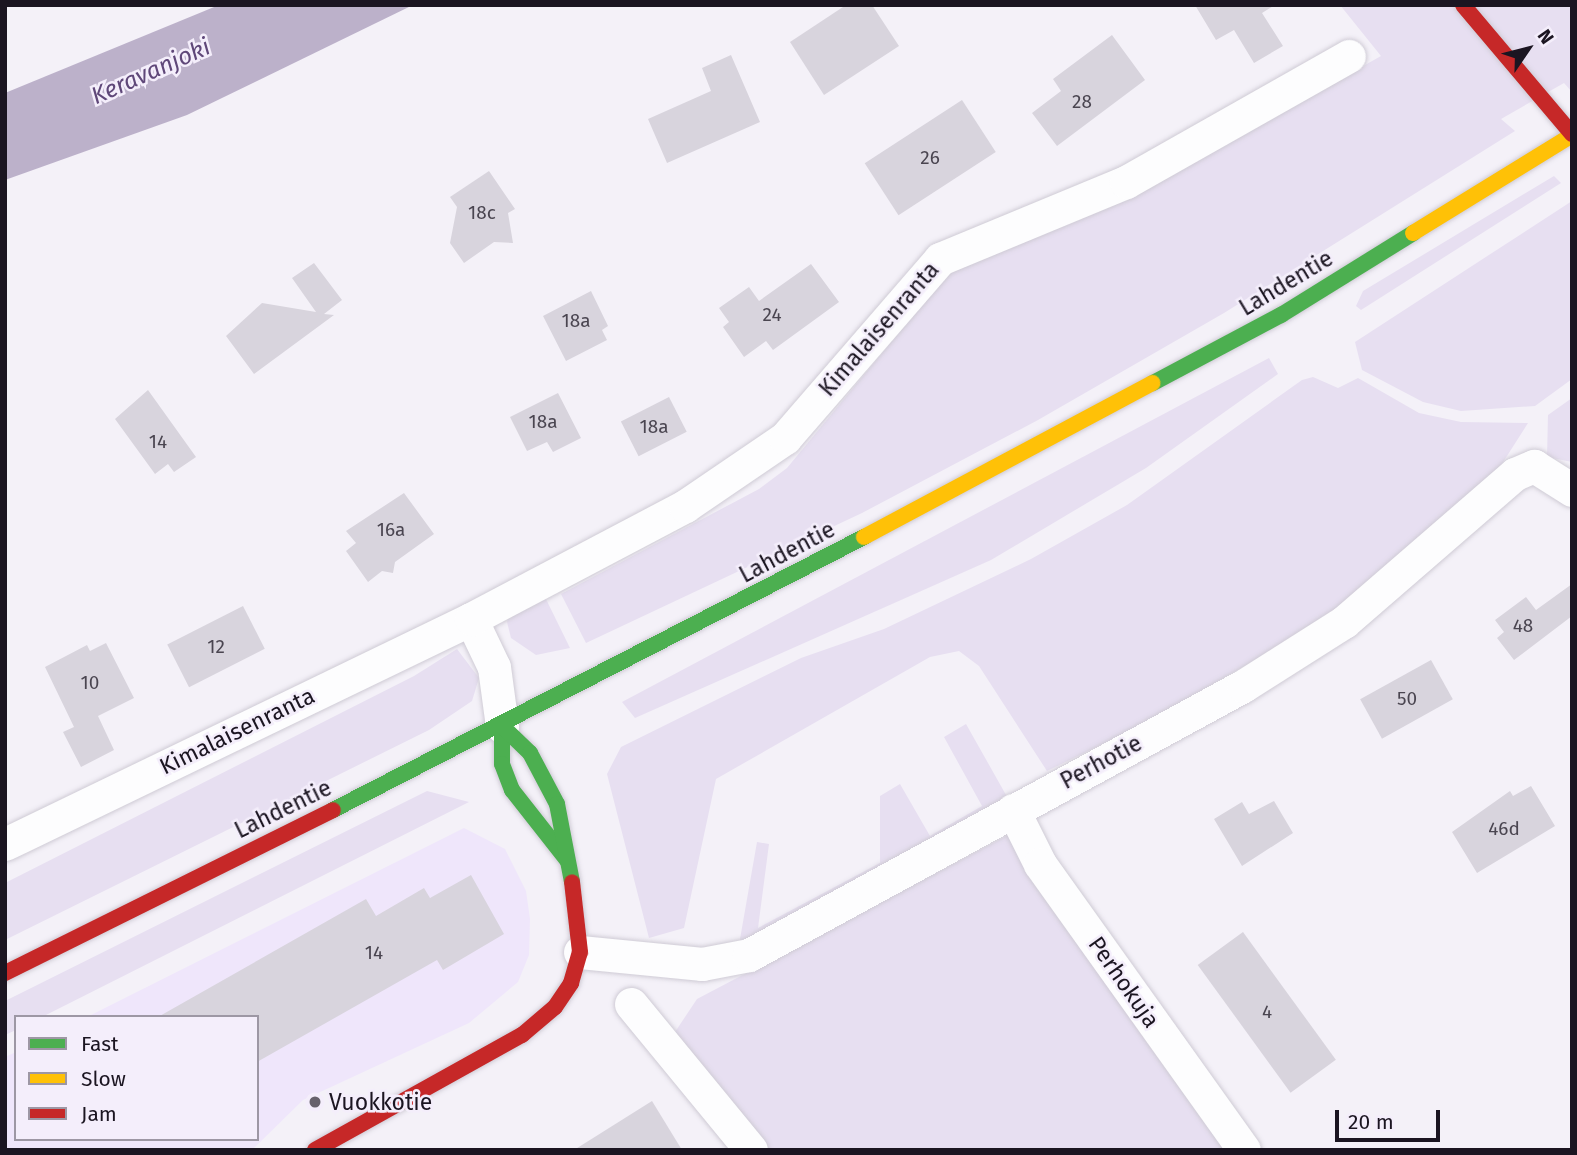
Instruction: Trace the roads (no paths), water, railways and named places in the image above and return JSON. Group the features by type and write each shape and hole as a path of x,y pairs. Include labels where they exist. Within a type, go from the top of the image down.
{"main road":[{"path":"1463,5 1572,134"},
{"name":"Lahdentie","path":"5,973 502,726 1281,315 1572,134"},
{"path":"502,726 502,764 512,790 567,860"},
{"path":"315,1150 523,1035 555,1007 571,983 580,952 557,804 544,772 502,726"}],"street":[{"name":"Kimalaisenranta","path":"5,844 471,619 685,506 785,438 940,258 1126,182 1349,56"},
{"name":"Perhotie","path":"580,952 702,964 749,955 1243,686 1344,622 1515,474 1534,466 1572,490"},
{"path":"471,619 494,667 502,726"},
{"name":"Perhokuja","path":"1013,810 1040,864 1244,1150"},
{"path":"631,1004 751,1150"}],"water":[{"name":"Keravanjoki","path":"219,5 413,5 187,115 5,180 5,93"}],"place":[{"name":"Vuokkotie","path":"315,1102"}]}
